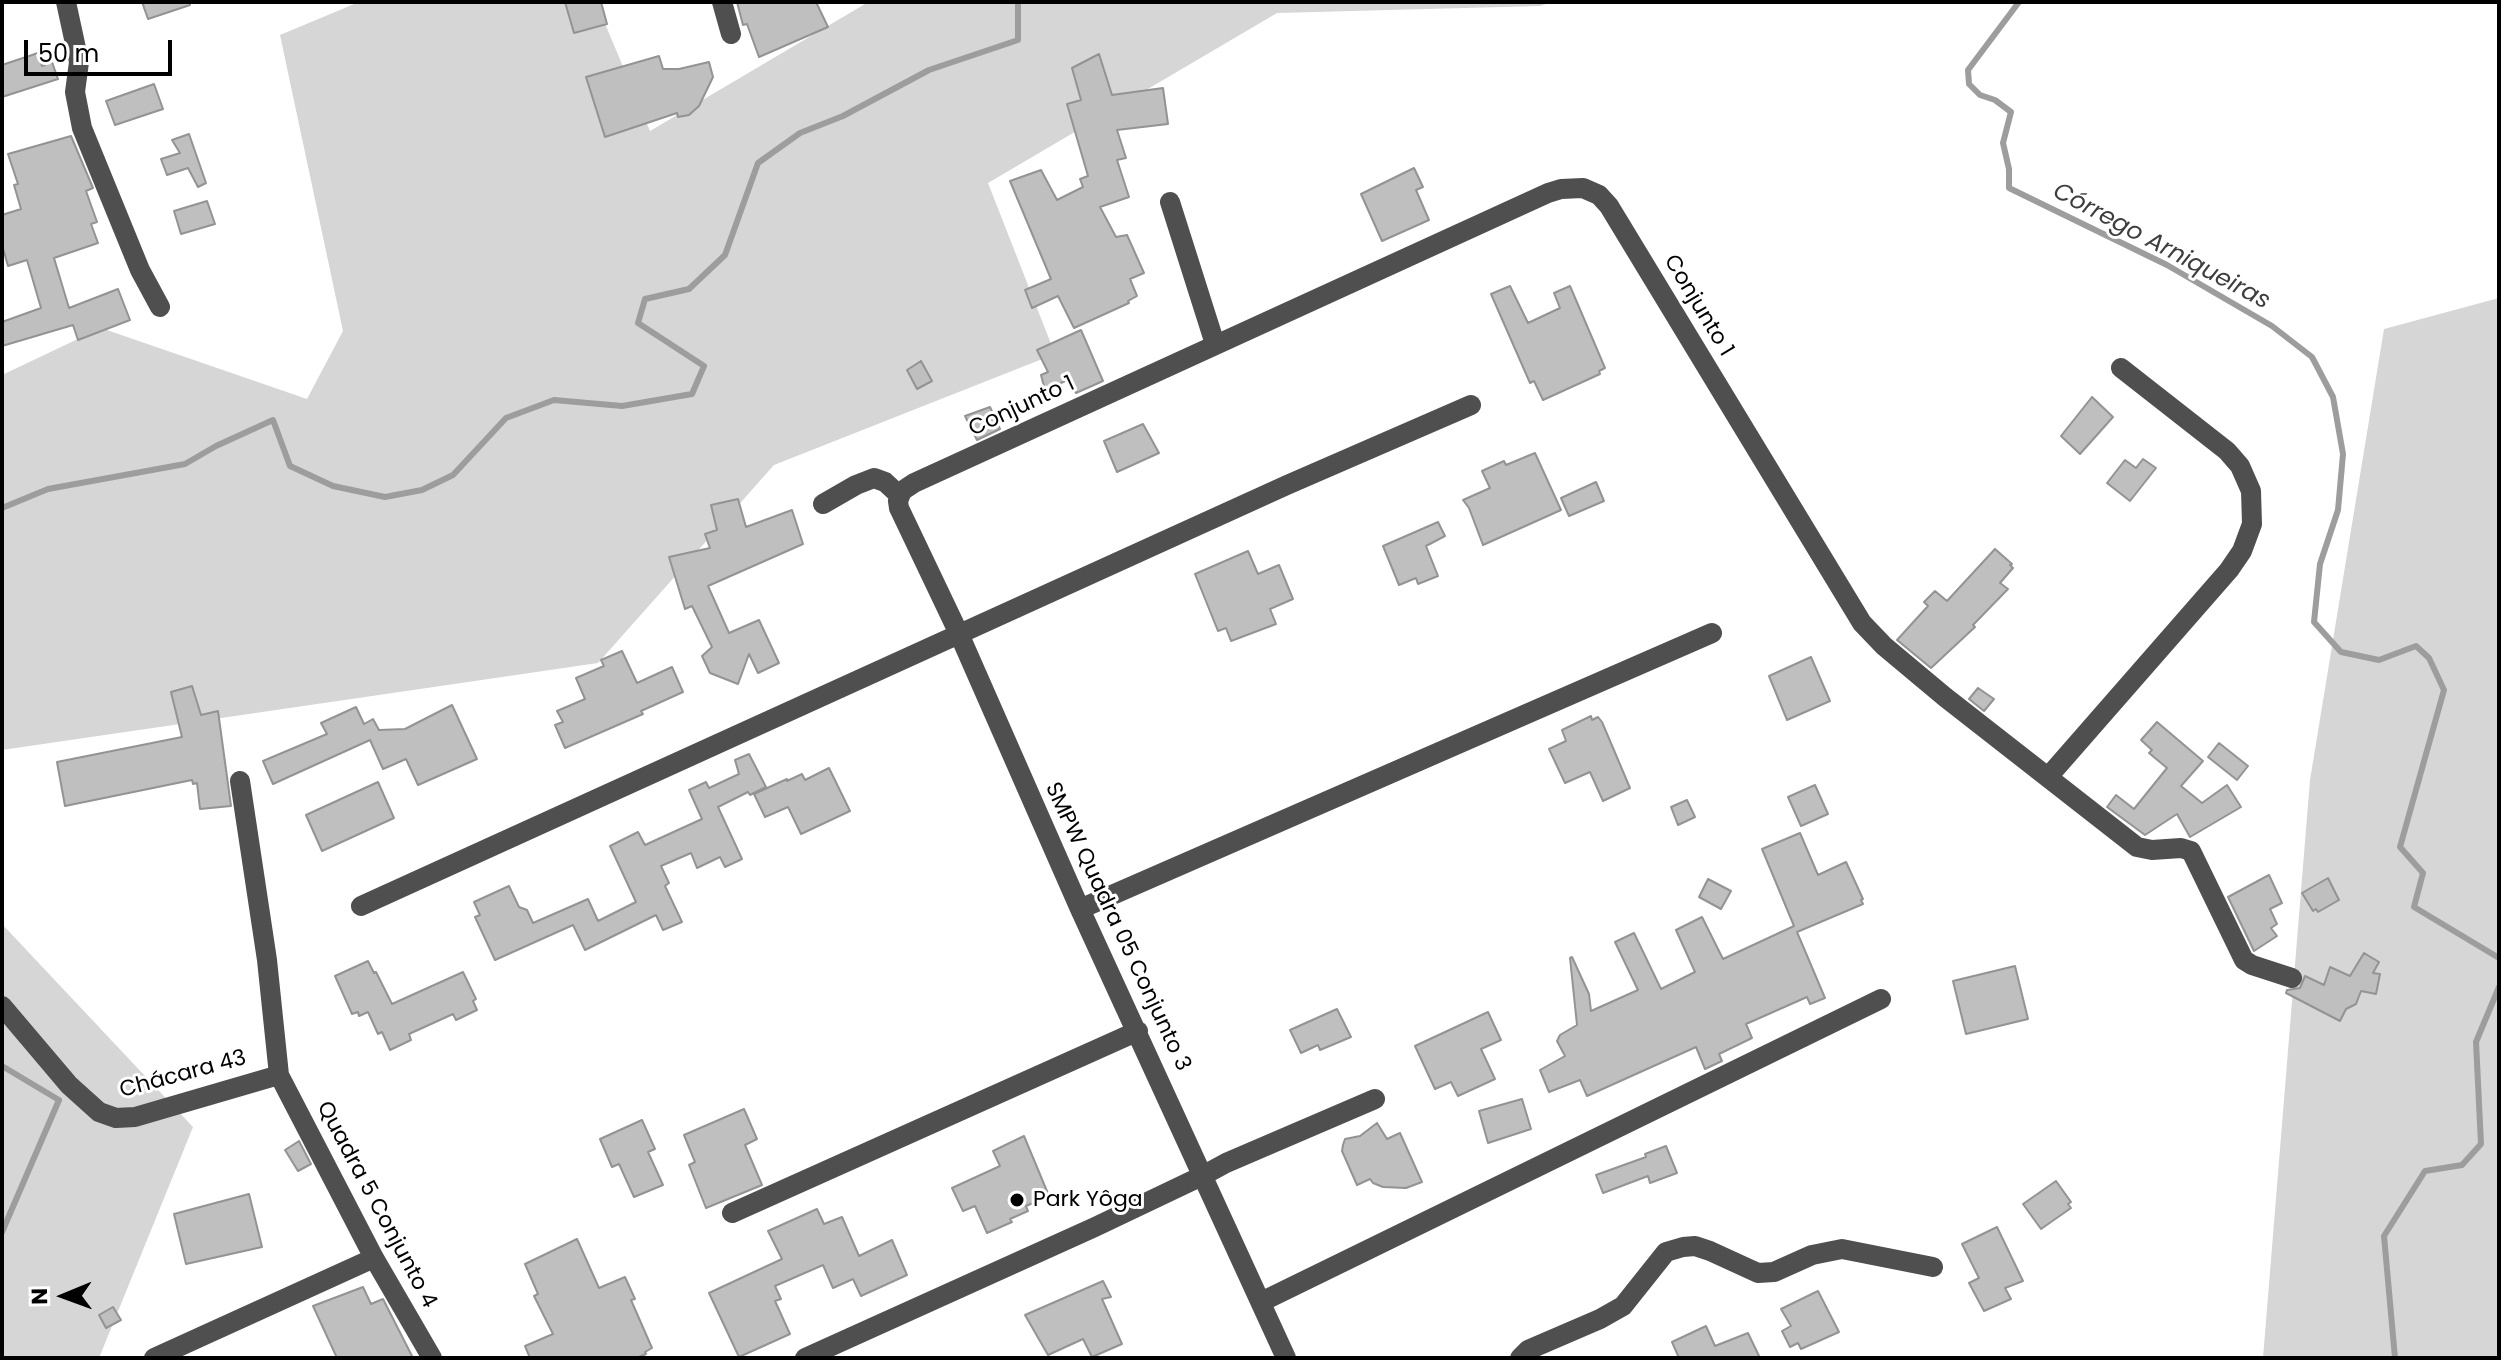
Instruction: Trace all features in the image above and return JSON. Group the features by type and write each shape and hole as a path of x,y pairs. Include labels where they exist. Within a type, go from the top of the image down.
{"street":[{"path":"66,2 79,62 75,92 82,128 140,270 160,307"},
{"path":"722,2 731,34"},
{"name":"Conjunto 1","path":"901,505 902,491 914,483 1215,344 1548,193 1570,188 1592,190 1609,206 1862,623 1898,658 2137,847 2191,851 2244,960 2292,978"},
{"path":"1170,202 1215,344"},
{"path":"2048,777 2229,570 2242,551 2252,524 2251,491 2240,466 2227,451 2121,368"},
{"path":"361,906 1287,485 1471,405"},
{"path":"823,504 874,478 885,482 901,505"},
{"name":"SMPW Quadra 05 Conjunto 3","path":"901,505 1080,909 1286,1358"},
{"path":"1080,909 1712,633"},
{"path":"240,781 267,960 279,1075"},
{"path":"1261,1302 1881,999"},
{"name":"Chácara 43","path":"2,1006 69,1085 99,1112 116,1118 135,1117 279,1075"},
{"path":"732,1213 1138,1031"},
{"name":"Quadra 5 Conjunto 4","path":"279,1075 374,1258 432,1358"},
{"path":"805,1358 1226,1163 1375,1099"},
{"path":"1520,1358 1528,1350 1623,1306 1666,1252 1683,1247 1695,1246 1710,1251 1758,1273 1774,1272 1812,1255 1842,1249 1933,1267"},
{"path":"154,1358 374,1258"}],"shaded area":[{"path":"359,2 596,2 650,131 865,2 1552,2 1540,6 1277,13 988,183 1055,354 774,465 598,663 2,750 2,375 101,328 307,399 343,331 280,35"},
{"path":"2499,298 2499,1358 2263,1358 2310,780 2384,329"},
{"path":"2,924 193,1127 99,1358 2,1358"}],"building":[{"path":"142,2 189,2 190,5 148,19"},
{"path":"565,2 601,2 607,24 574,33"},
{"path":"737,2 816,2 828,27 759,57 747,24 743,25"},
{"path":"38,53 42,66 52,62 58,79 2,97 2,65"},
{"path":"1099,54 1112,95 1163,88 1168,124 1117,130 1126,158 1117,160 1129,197 1100,207 1116,237 1127,235 1144,273 1130,279 1137,296 1129,303 1074,328 1058,296 1032,308 1025,290 1051,279 1010,181 1041,170 1057,200 1083,187 1080,179 1088,176 1067,104 1081,100 1072,68"},
{"path":"659,56 663,69 679,69 709,62 713,77 699,106 689,115 678,117 677,113 605,137 586,77"},
{"path":"154,84 163,109 115,125 106,101"},
{"path":"189,134 206,183 198,187 188,168 167,175 161,159 180,153 172,140"},
{"path":"71,136 93,188 86,191 97,222 91,224 98,243 54,258 69,308 118,289 130,320 78,340 73,325 2,346 2,322 41,308 27,260 8,266 2,245 2,215 21,209 14,185 18,184 8,154"},
{"path":"1414,168 1423,187 1416,190 1429,220 1382,241 1361,194"},
{"path":"207,201 215,224 181,234 174,211"},
{"path":"1510,286 1528,323 1560,308 1554,293 1570,286 1605,368 1599,371 1600,374 1543,400 1534,381 1530,383 1491,294"},
{"path":"1081,330 1103,381 1076,393 1070,379 1045,390 1041,375 1048,372 1037,350"},
{"path":"921,361 932,381 917,389 907,370"},
{"path":"2092,397 2113,417 2080,454 2061,436"},
{"path":"990,407 1000,429 977,440 965,416"},
{"path":"1143,424 1159,453 1117,472 1104,441"},
{"path":"1535,453 1561,510 1483,545 1463,500 1490,488 1482,471"},
{"path":"2143,459 2156,468 2130,501 2107,483 2125,460 2136,468"},
{"path":"1596,482 1604,501 1569,516 1561,498"},
{"path":"738,499 746,527 792,510 803,544 708,586 729,633 759,620 779,663 758,673 749,654 738,684 710,673 702,656 712,647 692,606 685,609 669,557 710,548 705,534 717,530 711,505"},
{"path":"1438,522 1445,536 1426,546 1438,576 1418,584 1416,578 1399,585 1383,546"},
{"path":"1995,549 2012,564 2013,568 2000,583 2008,589 1973,625 1975,627 1931,668 1897,640 1928,606 1924,602 1935,591 1947,601"},
{"path":"1248,551 1258,574 1279,565 1293,599 1270,609 1276,624 1231,641 1226,628 1218,631 1195,574"},
{"path":"622,651 637,683 672,667 683,692 641,711 643,714 565,748 555,725 563,722 557,711 585,699 576,678 604,666 601,660"},
{"path":"1811,657 1830,701 1787,720 1769,676"},
{"path":"192,686 201,715 218,711 231,806 200,809 197,783 193,784 192,780 65,806 57,762 182,737 171,692"},
{"path":"1978,688 1994,699 1984,711 1969,699"},
{"path":"452,705 477,759 418,785 406,759 383,769 370,740 273,784 263,761 327,734 321,723 356,707 364,724 373,719 379,730 405,729"},
{"path":"1591,716 1592,720 1598,717 1602,722 1630,788 1603,801 1590,772 1565,783 1549,749 1566,741 1562,730"},
{"path":"2157,722 2203,761 2181,786 2202,803 2227,785 2241,807 2190,837 2177,814 2145,835 2107,807 2116,795 2134,809 2167,768 2149,753 2152,750 2141,740"},
{"path":"2219,743 2248,766 2237,780 2208,757"},
{"path":"749,754 766,787 718,807 742,859 725,867 720,857 697,868 691,853 661,866 669,883 665,886 682,922 663,930 656,915 585,950 573,925 495,960 475,917 480,915 474,902 509,886 519,907 527,910 533,923 588,899 598,921 636,902 610,846 638,832 645,845 702,819 689,790 706,782 709,788 739,774 735,760"},
{"path":"829,768 850,811 801,834 788,807 765,817 754,794 802,774 805,780"},
{"path":"378,782 394,818 322,851 306,815"},
{"path":"1815,785 1828,814 1801,826 1788,797"},
{"path":"1687,800 1695,817 1678,825 1671,807"},
{"path":"1800,833 1818,875 1846,862 1863,899 1863,904 1797,932 1825,998 1810,1004 1807,997 1746,1024 1752,1038 1719,1054 1722,1061 1705,1069 1696,1047 1587,1096 1580,1080 1549,1092 1540,1070 1565,1056 1557,1041 1560,1035 1577,1025 1570,958 1589,994 1591,1011 1638,990 1615,942 1634,933 1661,989 1695,972 1676,930 1702,917 1723,959 1794,926 1762,849"},
{"path":"2269,875 2282,903 2270,909 2277,924 2271,928 2277,936 2254,951 2228,897"},
{"path":"2328,878 2339,900 2318,912 2316,909 2313,911 2302,893"},
{"path":"1708,879 1731,891 1721,909 1699,897"},
{"path":"2364,953 2379,962 2373,973 2380,974 2376,994 2361,991 2356,1004 2346,1009 2340,1021 2286,993 2287,990 2300,988 2305,976 2324,985 2330,967 2350,976"},
{"path":"368,961 392,1004 463,972 476,999 473,1001 477,1010 456,1020 453,1014 409,1034 411,1040 390,1050 368,1012 359,1016 358,1012 352,1014 335,976"},
{"path":"2015,966 2028,1019 1966,1034 1953,981"},
{"path":"1337,1009 1351,1037 1320,1050 1318,1045 1301,1053 1290,1030"},
{"path":"1488,1012 1501,1040 1481,1049 1495,1079 1458,1096 1451,1082 1435,1089 1415,1046"},
{"path":"1522,1099 1531,1129 1488,1143 1479,1111"},
{"path":"744,1109 757,1139 745,1145 762,1185 706,1208 689,1165 695,1162 684,1135"},
{"path":"642,1120 655,1149 648,1152 663,1185 634,1197 619,1164 612,1167 600,1139"},
{"path":"1377,1123 1387,1139 1400,1133 1422,1182 1406,1188 1383,1187 1370,1179 1357,1185 1342,1151 1343,1145 1345,1139 1360,1136"},
{"path":"1024,1136 1049,1196 1026,1206 1028,1211 1010,1219 1012,1222 987,1233 975,1206 963,1211 952,1188 1000,1166 993,1151"},
{"path":"299,1141 311,1164 298,1171 285,1150"},
{"path":"1666,1146 1677,1173 1650,1183 1648,1176 1603,1193 1596,1175 1646,1157 1645,1154"},
{"path":"2056,1181 2071,1202 2068,1204 2071,1208 2041,1229 2023,1204"},
{"path":"249,1194 262,1247 186,1264 174,1214"},
{"path":"817,1209 824,1224 842,1217 859,1256 892,1240 907,1275 861,1296 853,1279 833,1288 823,1265 775,1286 781,1299 775,1301 790,1334 739,1357 709,1293 782,1259 768,1231"},
{"path":"1997,1227 2023,1281 2005,1288 2011,1299 1984,1311 1969,1283 1979,1278 1962,1244"},
{"path":"577,1239 599,1288 625,1277 635,1299 631,1300 652,1348 646,1354 636,1358 530,1358 525,1346 553,1334 534,1296 538,1294 525,1264"},
{"path":"1103,1281 1111,1297 1102,1299 1122,1344 1092,1357 1083,1339 1048,1355 1025,1315"},
{"path":"363,1287 371,1304 383,1299 413,1358 337,1358 313,1306"},
{"path":"1818,1291 1839,1332 1801,1349 1798,1343 1790,1347 1782,1331 1791,1326 1781,1309"},
{"path":"113,1307 121,1320 106,1328 99,1315"},
{"path":"1706,1326 1715,1346 1748,1333 1760,1358 1679,1358 1672,1342"}],"waterway":[{"path":"2,508 48,489 185,464 273,420 290,466 333,486 385,497 422,490 453,475 506,418 554,400 622,406 692,394 704,366 638,323 645,299 689,289 725,255 758,163 800,133 843,116 929,70 1018,40 1018,2"},
{"name":"Córrego Arniqueiras","path":"2019,2 1968,70 1969,84 1980,95 1995,100 2011,112 2003,143 2009,169 2009,188 2167,265 2272,326 2312,357 2333,397 2343,454 2338,510 2320,564 2314,622 2341,652 2379,660 2416,646 2429,658 2444,690 2400,847 2423,873 2414,907 2499,958"},
{"name":"Córrego Arniqueiras","path":"2395,1358 2384,1236 2425,1171 2462,1165 2481,1144 2476,1042 2499,987"},
{"path":"2,1066 59,1100 2,1232"}],"place":[{"name":"Park Yôga","path":"1017,1200"}]}
